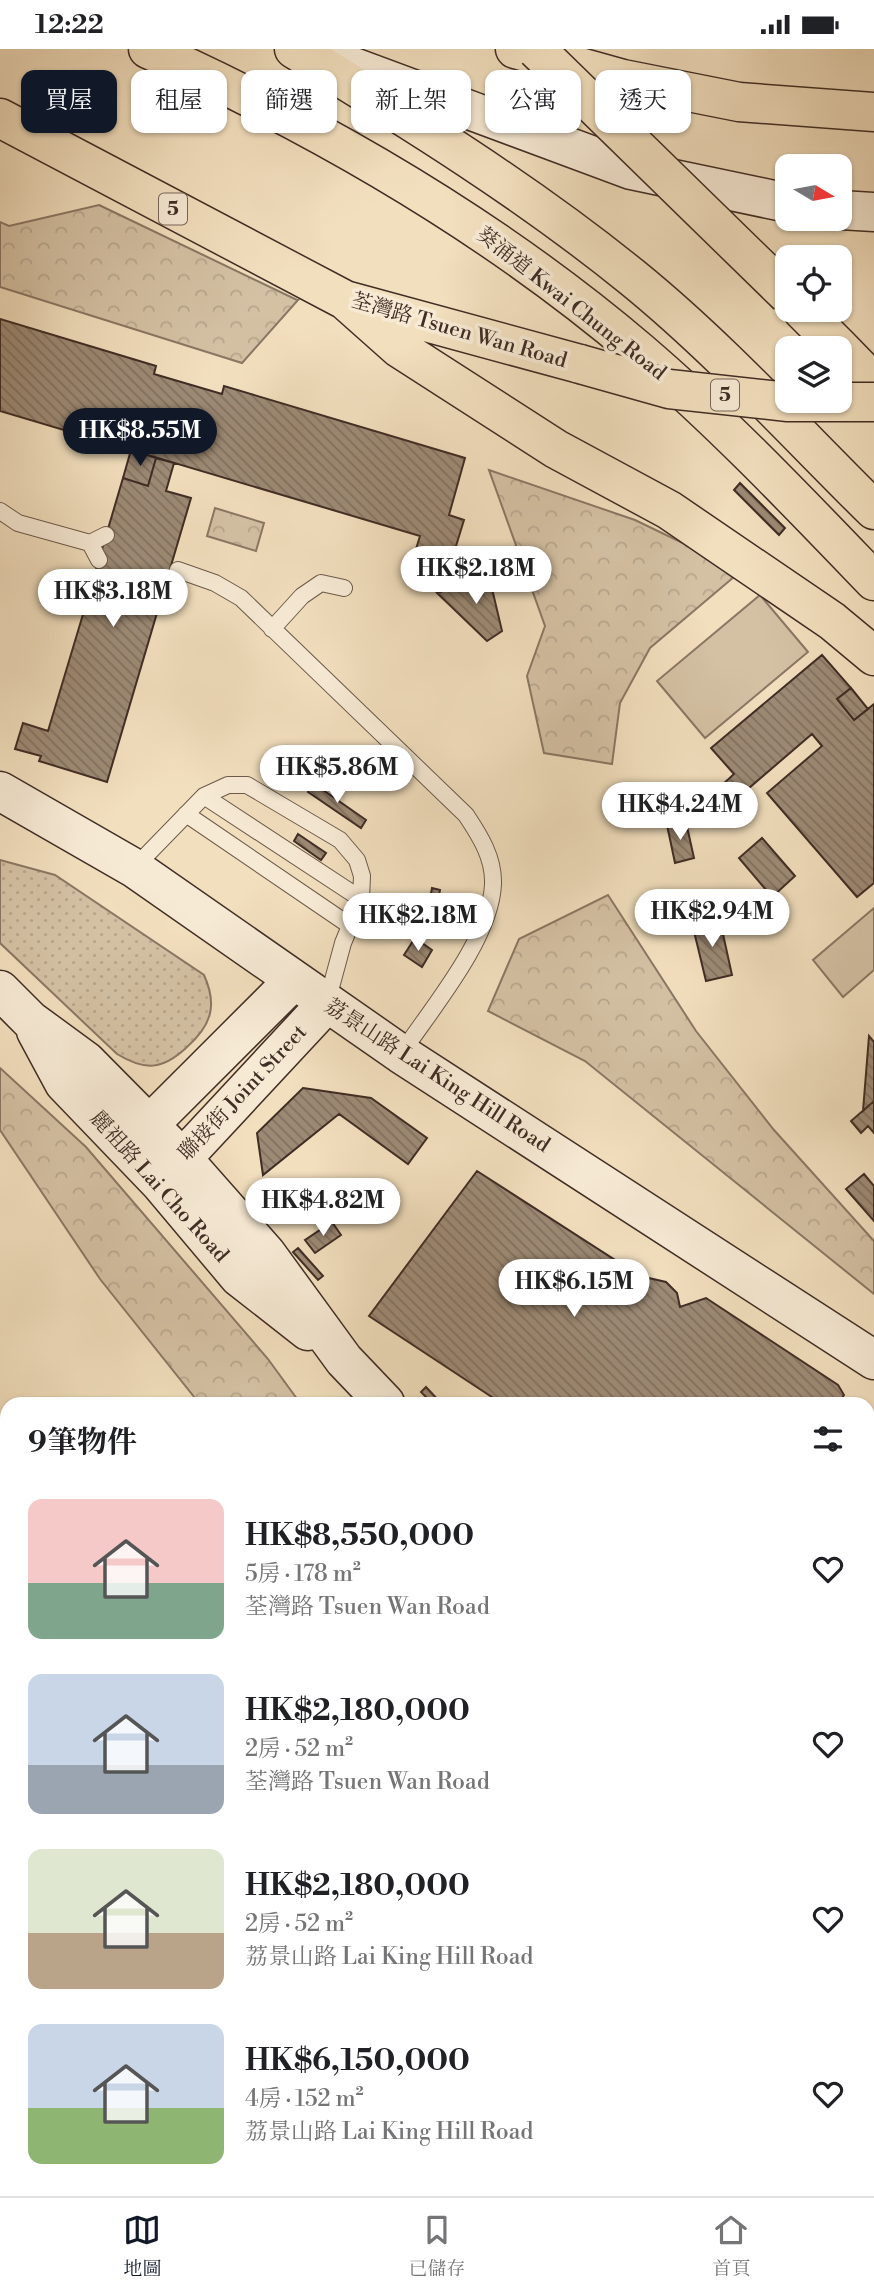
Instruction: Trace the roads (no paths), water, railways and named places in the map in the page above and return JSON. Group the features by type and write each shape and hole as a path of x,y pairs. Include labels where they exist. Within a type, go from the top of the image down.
{"main road":[{"name":"葵涌道 Kwai Chung Road","path":"148,49 230,86 320,133 513,254 638,351 761,464 874,581"},
{"path":"294,49 433,135 548,213 634,279 715,353 874,510"},
{"path":"306,49 631,170 775,200"},
{"path":"515,49 623,79 739,102 874,111"},
{"path":"536,49 775,282"},
{"name":"荃灣路 Tsuen Wan Road","path":"0,118 345,300 669,389 788,402 874,402"},
{"path":"852,211 874,212"},
{"path":"345,300 399,348 556,449 669,510 832,621 874,656"},
{"path":"814,322 828,336"},
{"path":"852,360 874,383"},
{"name":"荔景山路 Lai King Hill Road","path":"0,792 134,868 401,1054 874,1360"},
{"name":"聯接街 Joint Street","path":"138,1136 294,980"},
{"name":"麗祖路 Lai Cho Road","path":"0,990 30,1020 64,1083 138,1136 171,1171 266,1253 345,1360 379,1397"},
{"name":"聯接街 Joint Street","path":"171,1171 327,1003"}],"lane":[{"path":"0,511 18,523 90,543 106,534"},
{"path":"90,543 99,560"},
{"path":"173,568 215,583 241,599 466,815 489,856 493,884 488,912 471,948 401,1054"},
{"path":"272,629 302,596 321,583 344,588"},
{"path":"134,868 204,796 228,785 247,785 340,840 357,860 362,876 361,899 349,925 327,1003"},
{"path":"204,796 361,899"},
{"path":"186,814 349,925"}]}
